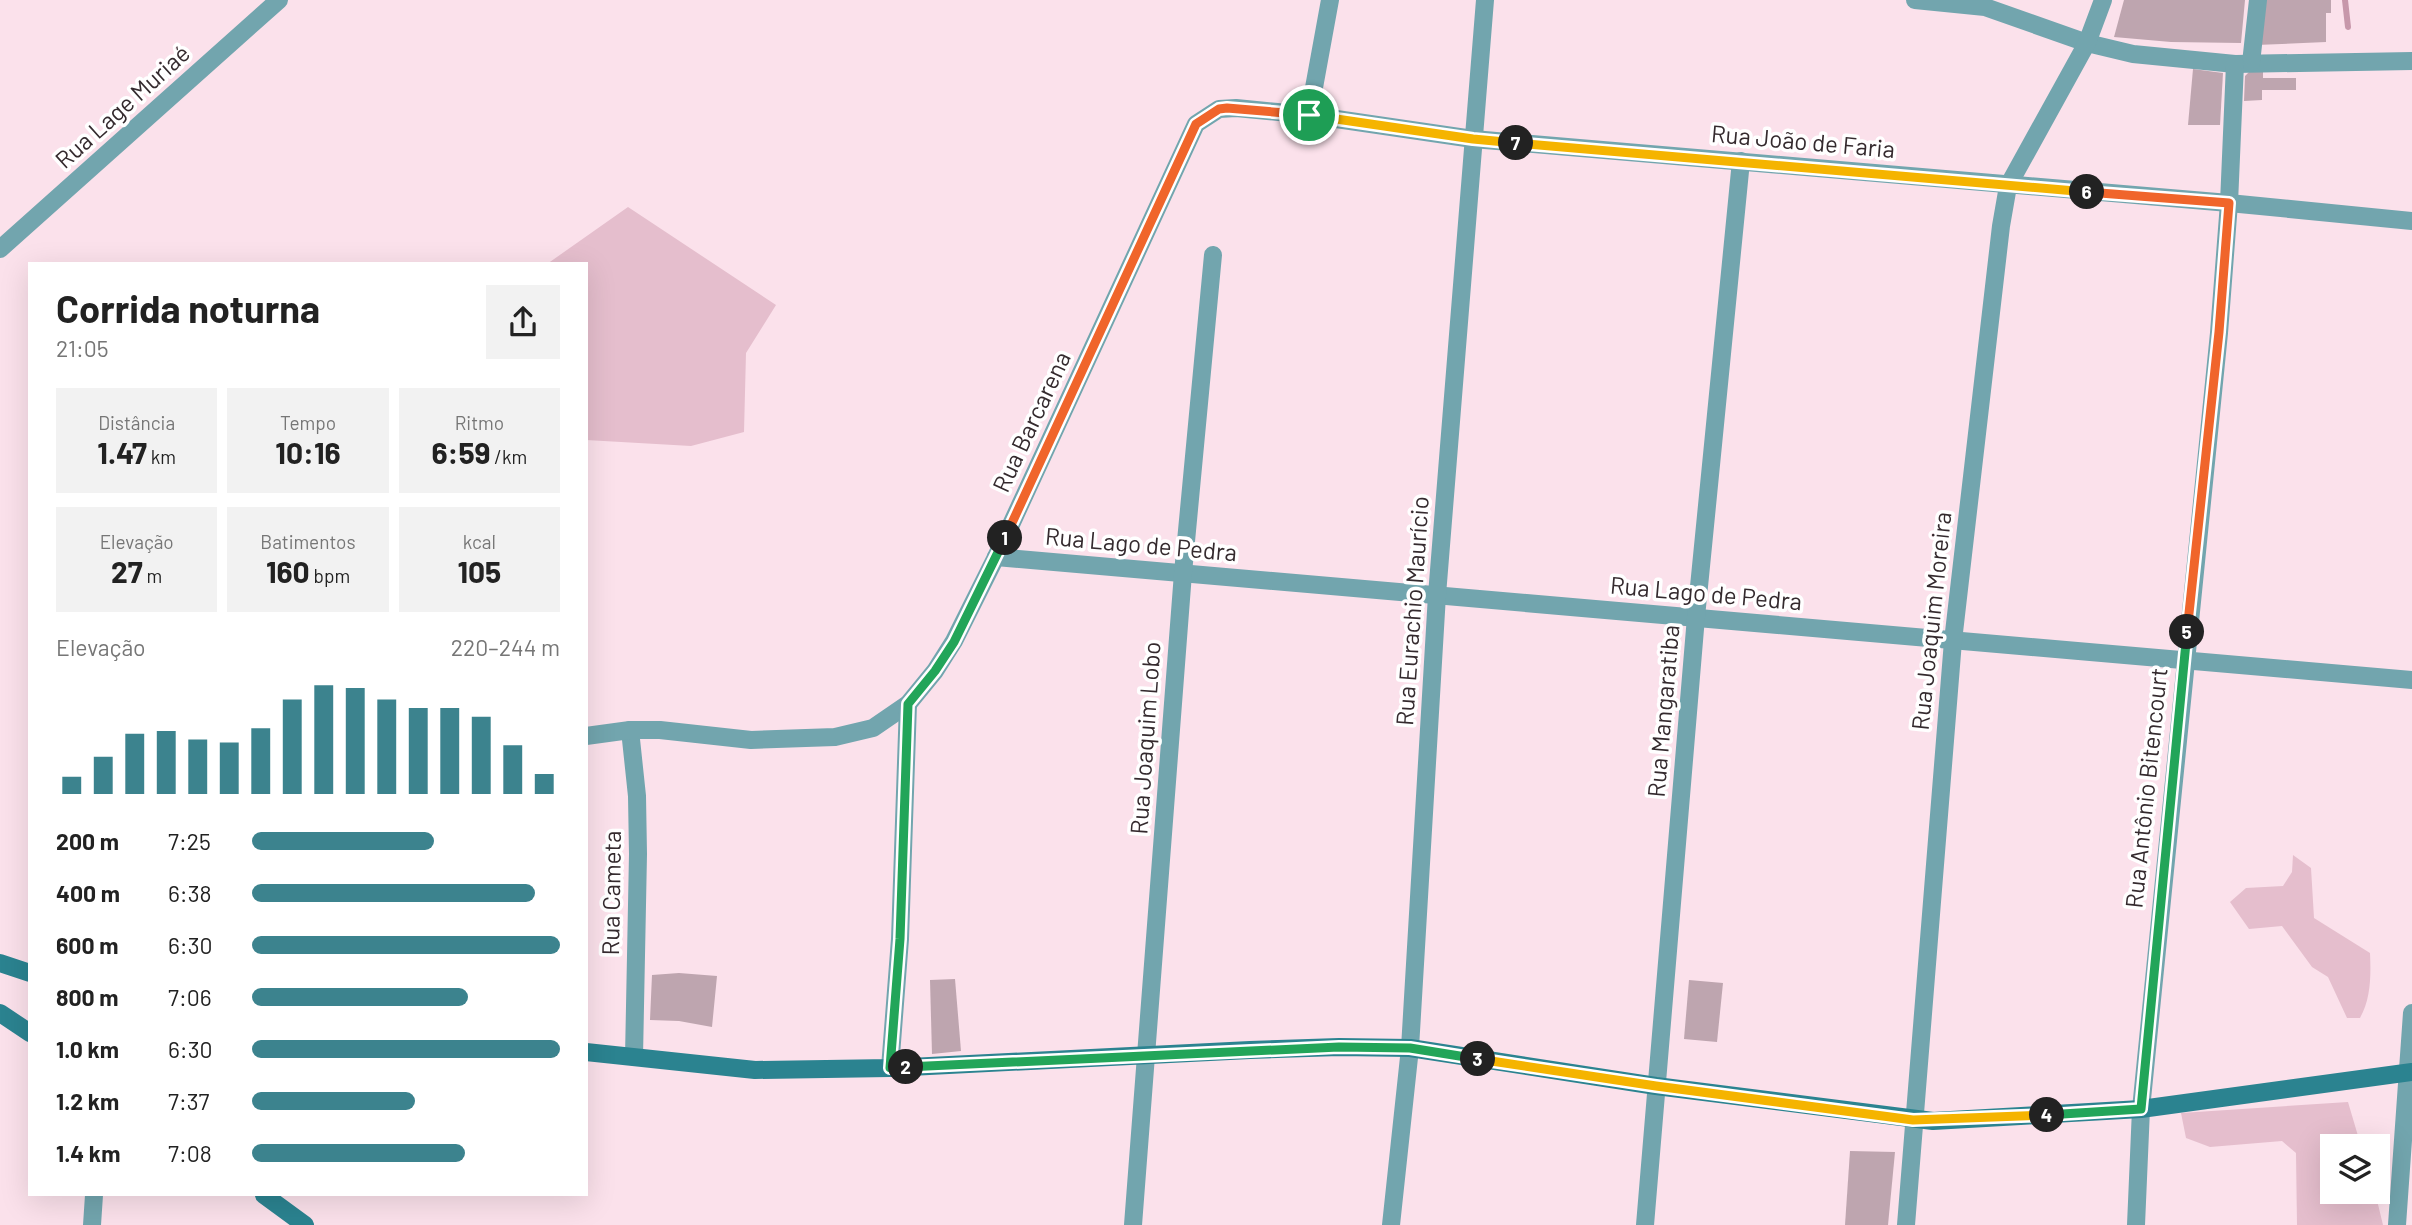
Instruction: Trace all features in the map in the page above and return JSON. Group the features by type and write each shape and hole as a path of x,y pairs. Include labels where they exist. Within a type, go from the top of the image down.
{"main road":[{"path":"0,963 28,972"},
{"path":"0,1013 28,1032"},
{"path":"588,1052 755,1070 890,1068 1301,1048 1410,1048 1656,1086 1933,1121 2141,1109 2410,1072"},
{"path":"265,1196 305,1225"}],"street":[{"name":"Rua Lage Muriaé","path":"0,249 279,0"},
{"path":"1309,115 1330,0"},
{"name":"Rua Eurachio Maurício","path":"1391,1225 1410,1048 1437,595 1485,0"},
{"path":"1915,0 1985,4 2087,43 2133,54 2243,63 2412,61"},
{"name":"Rua Joaquim Moreira","path":"1906,1225 1953,641 2001,226 2008,186 2087,43 2104,0"},
{"name":"Rua Antônio Bitencourt","path":"2136,1225 2141,1109 2219,332 2229,203 2243,63 2258,0"},
{"name":"Rua João de Faria","path":"1196,124 1219,109 1227,108 1309,115 1473,139 2412,221"},
{"name":"Rua Barcarena","path":"908,704 954,642 1196,124"},
{"name":"Rua Mangaratiba","path":"1644,1225 1696,617 1741,161"},
{"name":"Rua Joaquim Lobo","path":"1133,1225 1183,573 1213,255"},
{"name":"Rua Lago de Pedra","path":"996,557 2412,680"},
{"path":"588,736 631,730 690,732 751,740 835,737 873,728 908,704"},
{"path":"890,1068 901,927 908,704"},
{"name":"Rua Cameta","path":"631,730 637,796 638,854 634,1057"},
{"path":"2397,1225 2407,1186 2412,1013"},
{"path":"92,1225 94,1196"}],"shaded area":[{"path":"628,207 776,305 746,353 744,432 691,446 588,440 588,262 550,262"},
{"path":"2293,855 2311,868 2314,918 2370,953 2368,995 2360,1018 2347,1018 2328,977 2312,967 2282,926 2249,929 2230,902 2246,888 2283,886 2292,872"},
{"path":"2348,1102 2357,1134 2320,1134 2320,1204 2378,1204 2383,1225 2297,1225 2296,1153 2282,1141 2210,1147 2186,1138 2181,1113"}],"building":[{"path":"2124,0 2245,0 2241,43 2171,42 2114,37"},
{"path":"2260,0 2331,0 2331,13 2326,13 2326,42 2256,45"},
{"path":"2193,69 2223,73 2220,125 2188,125"},
{"path":"2251,70 2263,71 2263,78 2296,78 2296,90 2262,90 2262,100 2244,101 2245,76"},
{"path":"679,973 717,976 712,1027 679,1021 650,1020 652,975"},
{"path":"955,979 961,1051 932,1054 930,980"},
{"path":"1689,980 1723,983 1717,1042 1684,1039"},
{"path":"1850,1151 1895,1152 1888,1225 1845,1225"}],"waterway":[{"path":"2345,0 2348,27"}],"route":[{"path":"1227,108 1309,115 1473,139 2229,203 2219,332 2141,1109 1913,1120 1656,1086 1410,1048 1250,1050 890,1068 900,939 908,704 954,642 1196,124 1219,109 1227,108"}]}
